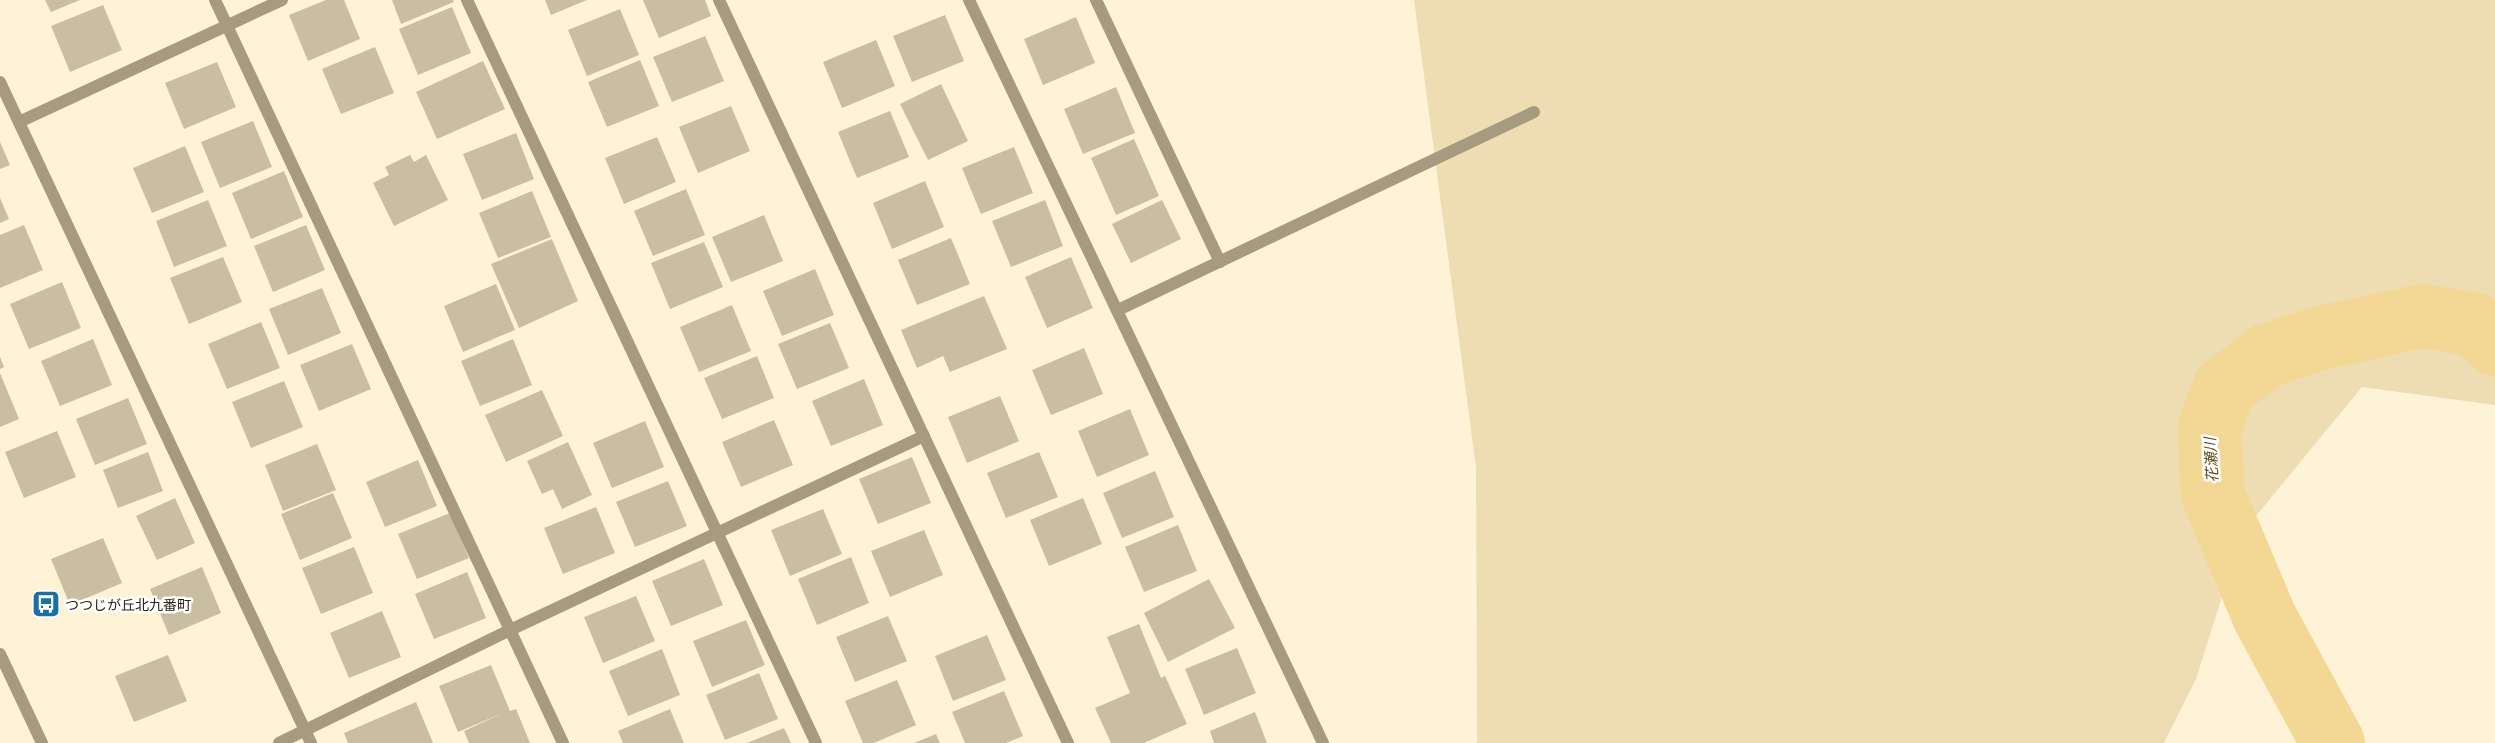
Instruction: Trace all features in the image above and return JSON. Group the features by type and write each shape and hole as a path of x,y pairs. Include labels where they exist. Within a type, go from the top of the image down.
{"street":[{"path":"215,0 563,743"},
{"path":"19,122 282,0"},
{"path":"468,0 816,743"},
{"path":"719,0 1068,743"},
{"path":"969,0 1323,743"},
{"path":"1096,0 1220,262"},
{"path":"0,82 308,737"},
{"path":"1118,310 1534,112"},
{"path":"279,743 308,737 510,630 924,436"},
{"path":"0,654 42,743"}],"shaded area":[{"path":"1414,0 2495,0 2495,405 2362,387 2242,533 2196,679 2164,743 1477,743 1476,468"}],"building":[{"path":"45,0 80,0 51,12"},
{"path":"326,0 344,0 360,39 308,61 289,15"},
{"path":"392,0 453,0 454,2 401,24"},
{"path":"545,0 587,0 551,15"},
{"path":"643,0 705,0 711,16 659,38"},
{"path":"103,5 122,50 70,72 51,26"},
{"path":"452,7 471,53 418,75 399,29"},
{"path":"620,9 639,55 587,76 568,30"},
{"path":"945,15 964,61 912,82 893,36"},
{"path":"1076,17 1095,63 1043,85 1024,39"},
{"path":"705,36 724,81 672,102 653,57"},
{"path":"876,40 895,86 842,108 823,62"},
{"path":"375,47 394,93 341,114 322,69"},
{"path":"640,60 659,106 607,127 588,82"},
{"path":"483,61 505,109 437,139 416,92"},
{"path":"217,62 236,107 184,129 165,83"},
{"path":"941,84 968,141 928,160 900,104"},
{"path":"1116,87 1135,133 1083,154 1064,109"},
{"path":"731,106 750,151 698,173 679,127"},
{"path":"890,111 909,157 857,178 838,132"},
{"path":"253,121 272,167 220,188 201,142"},
{"path":"516,133 534,179 482,200 463,154"},
{"path":"657,137 676,182 624,204 605,158"},
{"path":"1134,139 1159,196 1116,215 1091,158"},
{"path":"0,142 10,165 0,169"},
{"path":"185,146 204,192 152,213 133,168"},
{"path":"1014,147 1033,193 981,214 962,168"},
{"path":"410,155 414,162 426,155 448,200 394,226 373,183 389,175 385,167"},
{"path":"284,171 303,217 251,239 232,193"},
{"path":"925,181 944,227 892,249 873,203"},
{"path":"686,189 705,235 653,256 634,211"},
{"path":"532,191 551,237 498,258 479,213"},
{"path":"0,198 9,219 0,223"},
{"path":"208,200 227,246 174,267 156,221"},
{"path":"1045,200 1063,246 1011,267 992,221"},
{"path":"1162,200 1181,239 1131,263 1112,224"},
{"path":"764,215 783,261 731,282 712,237"},
{"path":"24,225 43,270 0,288 0,235"},
{"path":"306,225 325,270 273,292 254,246"},
{"path":"951,238 970,284 917,305 898,260"},
{"path":"552,239 578,301 519,328 491,264"},
{"path":"704,242 723,287 670,309 651,263"},
{"path":"223,257 242,302 189,324 170,278"},
{"path":"1071,257 1093,308 1047,328 1025,277"},
{"path":"815,269 834,315 782,336 763,291"},
{"path":"62,282 81,328 29,349 10,304"},
{"path":"496,284 515,330 463,352 444,306"},
{"path":"322,288 341,333 288,355 269,309"},
{"path":"984,296 1007,349 950,372 943,356 917,368 901,330"},
{"path":"732,305 751,351 699,372 680,327"},
{"path":"261,322 280,368 227,389 208,344"},
{"path":"830,323 849,368 797,389 778,344"},
{"path":"93,339 112,385 60,406 41,361"},
{"path":"513,339 532,385 480,406 461,361"},
{"path":"352,344 371,389 319,411 300,365"},
{"path":"1084,348 1103,394 1051,415 1032,370"},
{"path":"757,356 774,398 722,419 704,378"},
{"path":"0,357 4,367 0,369"},
{"path":"0,373 19,419 0,427"},
{"path":"864,379 883,425 831,446 812,401"},
{"path":"284,381 303,427 251,448 232,402"},
{"path":"542,390 563,436 506,462 485,415"},
{"path":"1000,396 1019,441 967,463 948,417"},
{"path":"128,398 147,444 95,465 76,419"},
{"path":"1130,409 1149,455 1097,477 1078,431"},
{"path":"774,420 793,465 741,487 722,442"},
{"path":"645,421 664,467 612,488 593,443"},
{"path":"57,431 76,477 24,498 5,452"},
{"path":"568,442 592,495 562,509 553,489 542,494 527,461"},
{"path":"317,444 336,490 283,511 265,465"},
{"path":"148,452 163,491 118,508 103,470"},
{"path":"1039,452 1058,497 1006,518 987,473"},
{"path":"912,457 931,503 878,524 859,479"},
{"path":"418,460 437,506 385,527 366,482"},
{"path":"1155,471 1174,517 1122,538 1103,493"},
{"path":"668,481 687,526 635,547 616,502"},
{"path":"333,493 352,538 300,560 281,514"},
{"path":"175,498 195,543 157,560 136,516"},
{"path":"1083,498 1102,544 1049,566 1030,520"},
{"path":"596,507 615,553 563,574 544,528"},
{"path":"823,509 842,554 790,576 771,530"},
{"path":"450,513 469,558 417,579 398,534"},
{"path":"1178,525 1197,571 1144,592 1125,547"},
{"path":"924,530 943,575 890,597 871,551"},
{"path":"103,538 122,583 70,605 51,559"},
{"path":"354,547 373,593 321,614 302,568"},
{"path":"851,557 869,603 817,625 798,579"},
{"path":"704,559 723,605 671,626 652,581"},
{"path":"202,567 221,613 169,635 150,589"},
{"path":"467,572 486,618 434,639 415,594"},
{"path":"1209,579 1235,628 1168,662 1144,613"},
{"path":"636,596 655,641 603,663 584,617"},
{"path":"382,611 401,657 349,678 330,633"},
{"path":"888,616 907,661 855,682 836,637"},
{"path":"746,620 765,665 712,687 693,641"},
{"path":"1139,624 1161,678 1165,676 1187,724 1144,743 1111,743 1095,708 1130,693 1107,637"},
{"path":"987,635 1006,680 953,701 935,656"},
{"path":"1237,648 1256,693 1204,715 1185,669"},
{"path":"662,649 680,695 628,716 609,671"},
{"path":"168,655 187,701 134,722 115,676"},
{"path":"491,665 510,711 516,709 530,743 469,743 464,731 503,713 458,732 439,686"},
{"path":"759,673 778,719 725,740 706,695"},
{"path":"897,680 916,725 874,743 863,743 845,701"},
{"path":"1004,691 1023,736 1006,743 965,743 952,712"},
{"path":"416,702 433,743 348,743 344,733"},
{"path":"670,709 684,743 623,743 618,731"},
{"path":"1255,712 1267,743 1214,743 1210,731"},
{"path":"784,728 791,743 747,743"},
{"path":"936,734 940,743 914,743"}],"waterway":[{"name":"花瀬川","path":"2333,743 2265,618 2213,495 2209,429 2224,388 2268,355 2321,338 2422,316 2477,325 2495,344"}],"place":[{"name":"つつじが丘北九番町","path":"46,604"}]}
